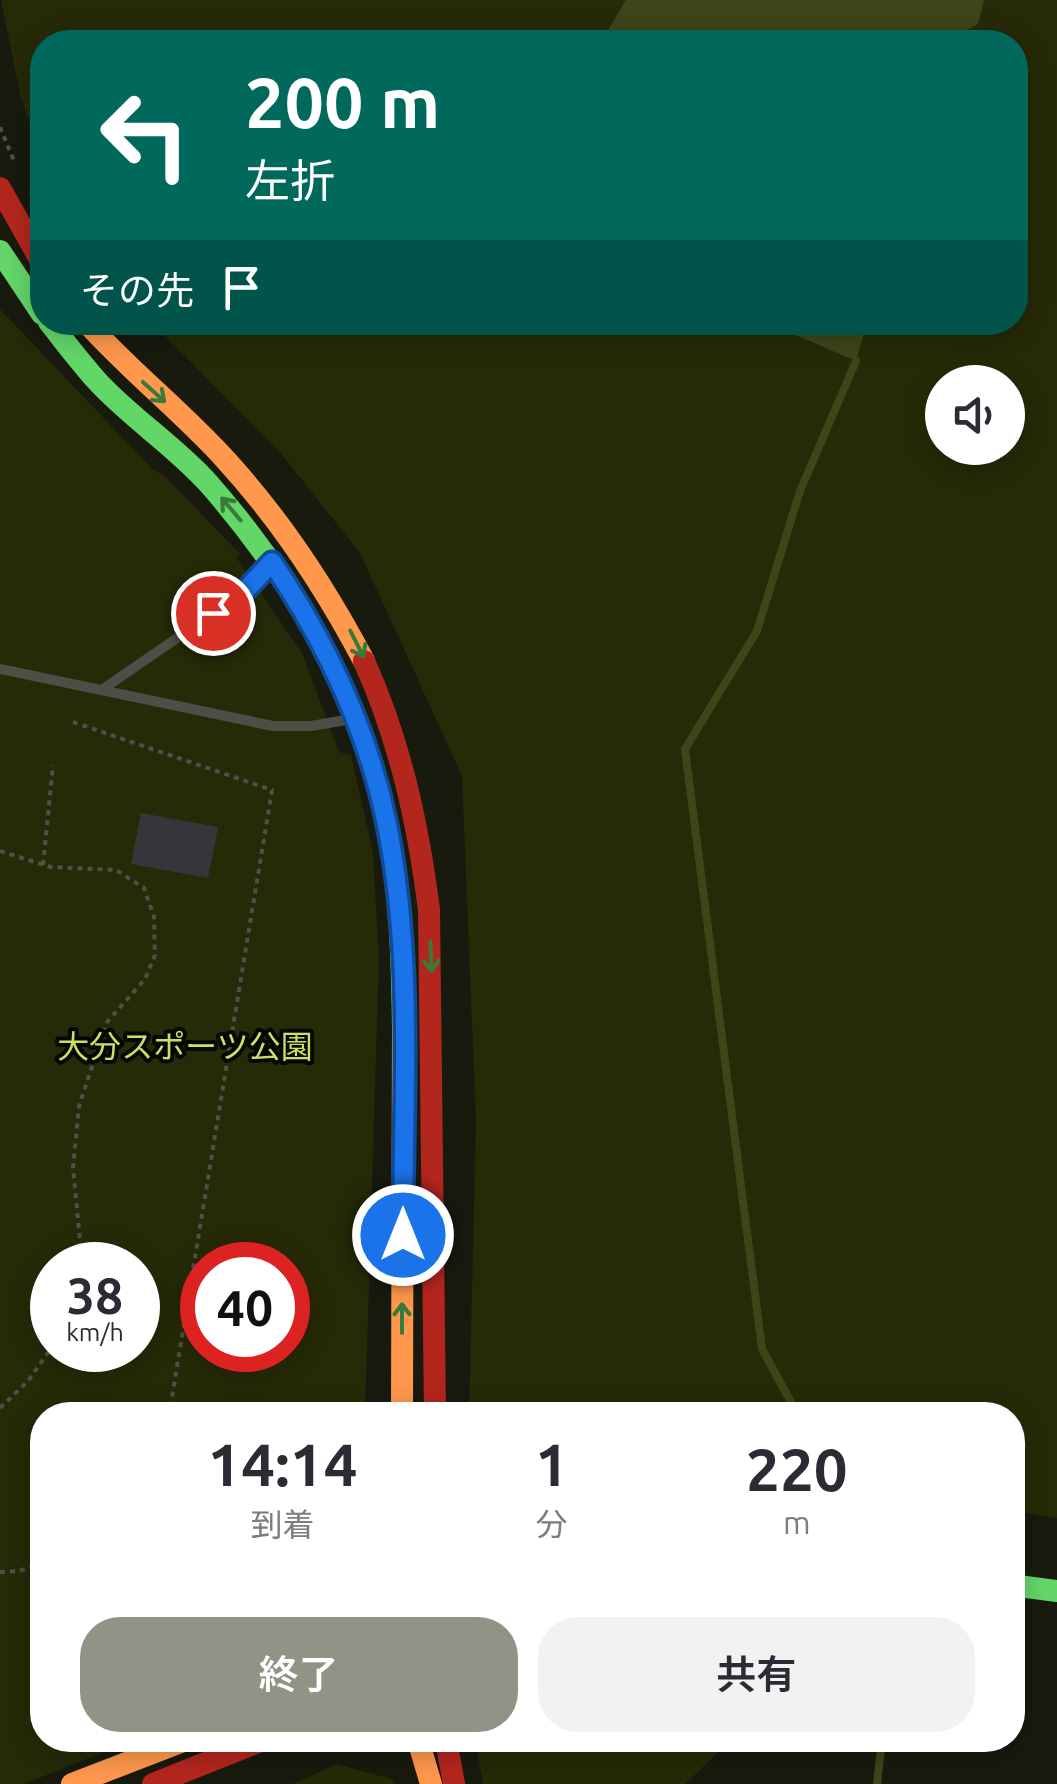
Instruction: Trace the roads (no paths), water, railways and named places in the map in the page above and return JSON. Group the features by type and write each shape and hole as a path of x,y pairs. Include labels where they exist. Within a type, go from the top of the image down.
{"street":[{"path":"0,188 30,242"},
{"path":"0,251 30,296"},
{"path":"60,335 98,382 220,496 272,562 322,642 355,718 386,823 400,920 402,1402"},
{"path":"98,335 220,453 284,526 351,632 395,734 420,833 429,910 435,1402"},
{"path":"1025,1587 1057,1591"},
{"path":"72,1784 155,1752"},
{"path":"153,1784 233,1752"},
{"path":"421,1752 430,1784"},
{"path":"448,1752 454,1784"}],"lane":[{"path":"103,689 244,592 272,562"},
{"path":"0,669 273,726 310,726 355,718"}],"waterway":[{"path":"791,1402 762,1349 685,749 757,631 800,491 856,361"},
{"path":"877,1784 881,1752"}],"park label":[{"name":"大分スポーツ公園","path":"185,1047"}]}
